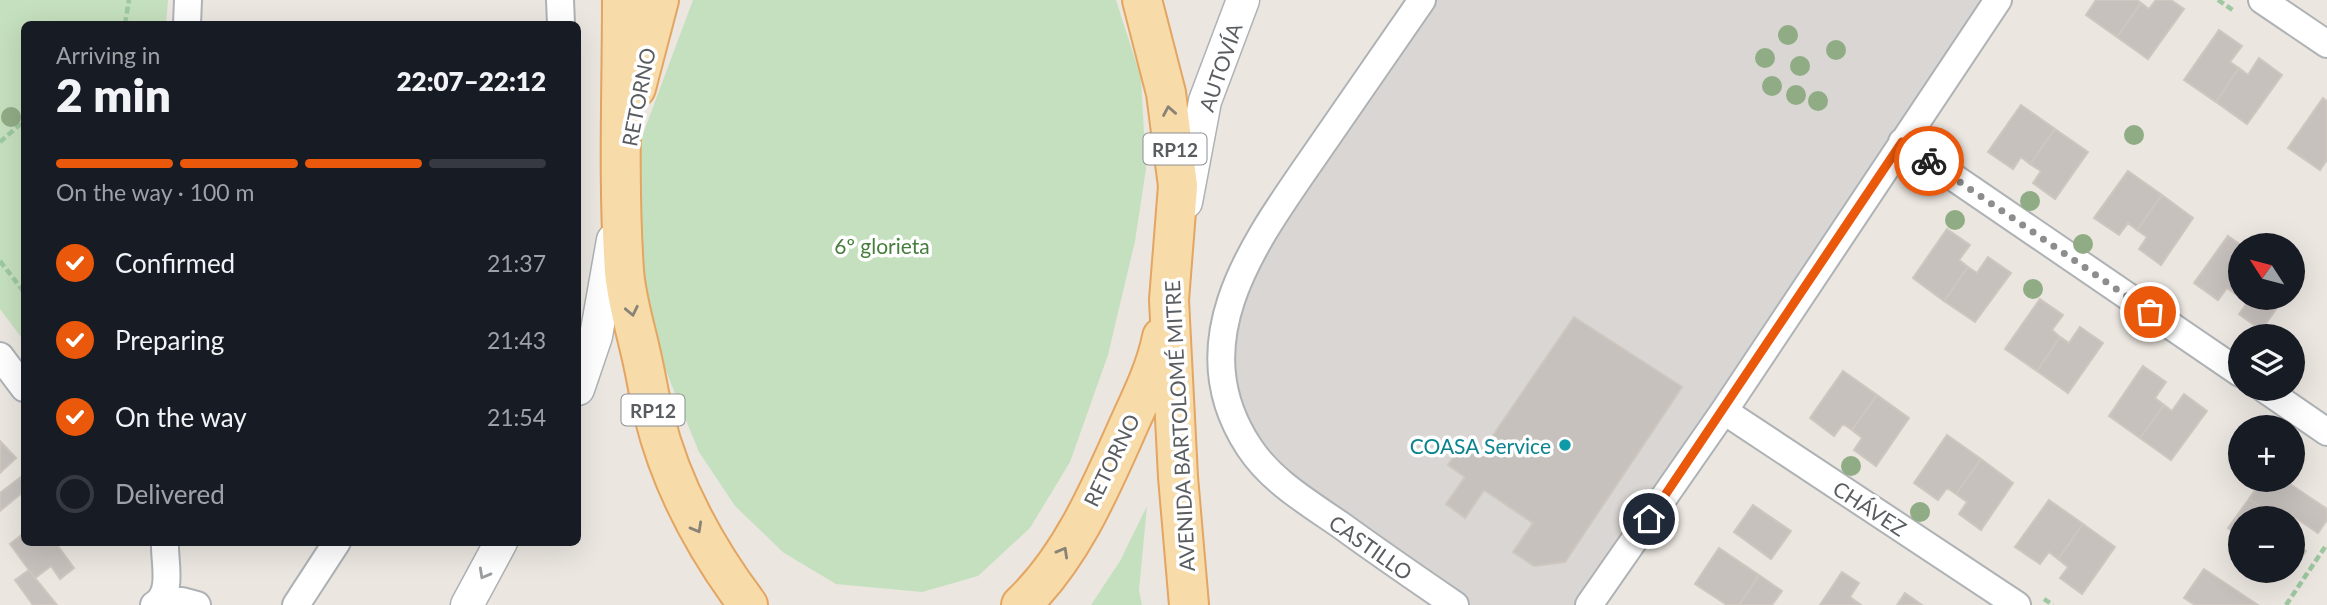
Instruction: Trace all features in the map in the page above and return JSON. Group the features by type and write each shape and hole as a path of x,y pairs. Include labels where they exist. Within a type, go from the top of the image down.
{"main road":[{"name":"RP12","path":"622,0 621,194 625,274 654,417 690,515 748,605"},
{"name":"RETORNO","path":"621,194 634,97 659,0"},
{"name":"AVENIDA BARTOLOMÉ MITRE","path":"1142,0 1166,93 1178,186 1169,300 1178,477 1189,605"},
{"name":"RETORNO","path":"1021,605 1056,565 1109,473 1158,357 1169,300"}],"street":[{"path":"187,21 188,0"},
{"path":"560,0 561,21"},
{"name":"AUTOVÍA","path":"1169,300 1206,101 1243,0"},
{"name":"CASTILLO","path":"1422,0 1260,236 1235,287 1224,322 1220,358 1227,407 1250,449 1287,488 1423,594 1455,605"},
{"path":"1589,605 1724,411 1998,0"},
{"path":"2262,0 2327,44"},
{"path":"1902,142 2228,365"},
{"path":"581,380 596,336 621,194"},
{"path":"0,356 21,384"},
{"path":"2282,401 2327,432"},
{"name":"CHÁVEZ","path":"1724,411 2029,601"},
{"path":"161,546 165,588 158,603 182,601 197,605"},
{"path":"296,605 334,546"},
{"path":"467,605 499,546"}],"path":[{"path":"126,21 129,0"},
{"path":"0,142 21,124"},
{"path":"0,261 21,288"},
{"path":"2286,605 2327,544"},
{"path":"2029,601 2053,605"}],"shaded area":[{"path":"1422,0 1998,0 1589,605 1455,605 1250,449 1220,358 1235,287"}],"green space":[{"path":"0,0 168,0 166,21 21,21 21,337 0,309"},
{"name":"6º glorieta","path":"693,0 1116,0 1141,78 1146,169 1135,241 1108,355 1070,462 1030,528 978,576 922,592 836,584 784,553 735,506 699,452 643,304 634,158"},
{"path":"1147,506 1139,590 1142,605 1091,605 1120,561"}],"building":[{"path":"2096,0 2137,0 2141,3 2117,37 2086,15"},
{"path":"2156,0 2171,0 2184,9 2148,59 2117,37 2141,3 2149,9"},
{"path":"2219,30 2242,46 2230,62 2239,68 2216,102 2184,80"},
{"path":"2259,58 2282,75 2247,124 2216,102 2239,68 2248,75"},
{"path":"2323,98 2327,101 2327,160 2320,170 2288,148"},
{"path":"2021,105 2055,129 2030,164 2021,157 2013,169 1988,152"},
{"path":"2055,129 2088,152 2055,199 2033,183 2041,171 2030,164"},
{"path":"2128,171 2162,195 2137,230 2128,223 2119,235 2094,218"},
{"path":"2162,195 2193,218 2161,265 2139,249 2147,237 2137,230"},
{"path":"1947,229 1970,245 1959,260 1968,267 1944,301 1913,278"},
{"path":"2228,236 2228,289 2218,300 2194,283"},
{"path":"1988,257 2011,273 1975,322 1944,301 1968,267 1977,273"},
{"path":"2040,299 2063,315 2052,330 2060,337 2037,371 2005,349"},
{"path":"2242,310 2275,310 2265,324 2253,324 2239,314"},
{"name":"COASA Service","path":"1574,317 1682,387 1565,562 1534,566 1513,552 1533,523 1484,490 1465,518 1446,504 1465,477 1448,465 1466,439 1483,450"},
{"path":"2080,327 2103,343 2068,393 2037,371 2060,337 2069,343"},
{"path":"2143,366 2166,382 2155,398 2164,405 2140,438 2109,416"},
{"path":"1843,371 1877,395 1852,430 1843,424 1834,436 1810,418"},
{"path":"2184,394 2207,411 2171,460 2140,438 2164,405 2172,411"},
{"path":"1877,395 1909,418 1876,466 1854,450 1862,438 1852,430"},
{"path":"1947,435 1981,459 1956,494 1947,488 1938,500 1914,483"},
{"path":"0,441 16,458 0,473"},
{"path":"1981,459 2013,483 1981,530 1959,514 1967,502 1956,494"},
{"path":"21,477 21,494 0,511 0,493"},
{"path":"2254,492 2302,492 2327,509 2327,520 2318,533 2305,524 2305,506 2259,506 2249,499"},
{"path":"2249,499 2259,506 2244,506"},
{"path":"2049,500 2083,524 2058,559 2049,552 2040,564 2015,547"},
{"path":"1753,505 1791,531 1771,559 1734,532"},
{"path":"2083,524 2115,547 2082,594 2060,578 2068,567 2058,559"},
{"path":"21,535 21,546 58,546 74,568 60,579 51,566 35,578 10,544"},
{"path":"1719,548 1759,575 1739,605 1727,605 1695,584"},
{"path":"2204,569 2258,605 2195,605 2184,598"},
{"path":"29,570 57,605 33,605 15,580"},
{"path":"1842,572 1859,583 1850,597 1861,605 1820,605"},
{"path":"1759,575 1782,591 1772,605 1739,605"},
{"path":"1905,593 1922,605 1897,605"}],"way so far":[{"path":"1929,161 2150,312"}],"place":[{"name":"COASA Service","path":"1565,445"}],"route":[{"path":"1649,519 1902,142 1929,161"}]}
